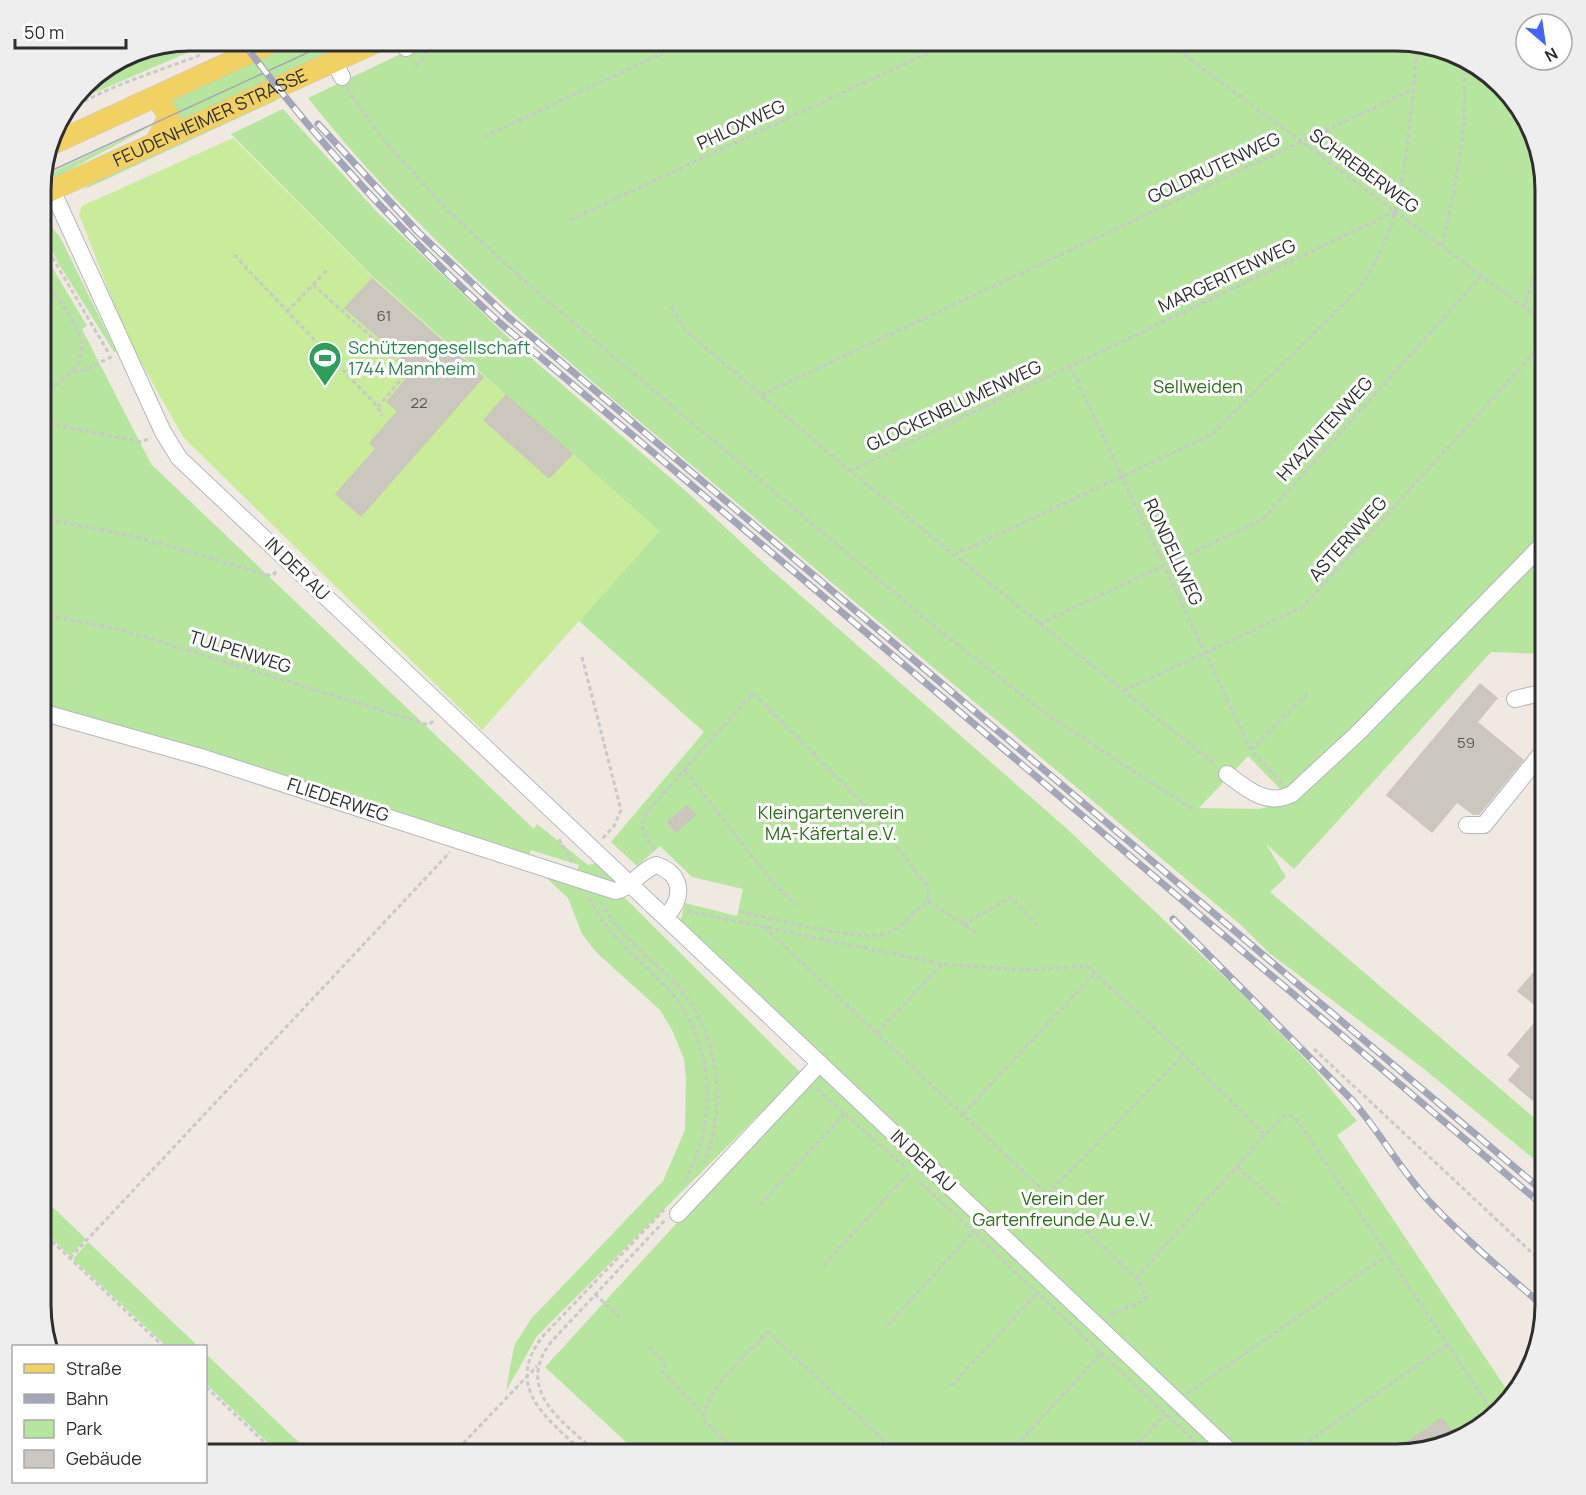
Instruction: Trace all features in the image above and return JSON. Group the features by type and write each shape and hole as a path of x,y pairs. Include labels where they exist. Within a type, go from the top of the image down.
{"main road":[{"path":"60,140 253,51"},
{"name":"FEUDENHEIMER STRASSE","path":"51,190 155,144 340,74 366,51"},
{"path":"155,144 169,116 156,97"}],"lane":[{"name":"IN DER AU","path":"51,203 118,353 179,458 630,884 670,912 820,1063 1222,1444"},
{"path":"1227,774 1268,800 1284,798 1292,794 1359,732 1535,552"},
{"path":"1515,699 1535,694"},
{"name":"FLIEDERWEG","path":"51,715 204,758 615,891 625,889 630,884"},
{"path":"1467,825 1484,825 1535,761"},
{"path":"630,884 642,870 656,865 668,869 678,880 680,896 670,912"},
{"path":"670,1214 820,1063"}],"path":[{"path":"415,65 428,51"},
{"path":"484,137 667,51"},
{"name":"PHLOXWEG","path":"570,220 931,51"},
{"name":"SCHREBERWEG","path":"1179,51 1535,316"},
{"path":"82,103 206,52"},
{"path":"954,555 1210,435 1359,289 1372,268 1396,211 1414,89 1416,53"},
{"path":"1442,245 1464,140 1467,102 1465,70"},
{"path":"340,74 382,138 440,202 531,287 936,628 1052,718 1194,810"},
{"name":"GOLDRUTENWEG","path":"761,395 1414,89"},
{"name":"MARGERITENWEG","path":"1070,366 1396,211"},
{"path":"51,253 118,353 78,373 74,371"},
{"path":"234,255 378,407 382,416"},
{"path":"287,312 327,270"},
{"path":"1523,308 1535,273"},
{"name":"HYAZINTENWEG","path":"1039,624 1262,520 1481,276"},
{"path":"313,285 409,370 378,407"},
{"path":"51,290 79,331 82,350 74,371 51,386"},
{"path":"672,307 685,330 850,471 1227,774"},
{"name":"ASTERNWEG","path":"1123,691 1303,607 1535,352"},
{"name":"GLOCKENBLUMENWEG","path":"850,471 1070,366"},
{"name":"RONDELLWEG","path":"1070,366 1251,750 1292,794"},
{"path":"51,424 141,442"},
{"path":"51,520 134,536 272,576"},
{"name":"TULPENWEG","path":"51,616 122,630 429,725"},
{"path":"582,657 621,810 614,826 593,849"},
{"path":"1251,750 1309,692"},
{"path":"656,865 655,850 642,832 641,823 646,813 753,693 883,826 930,893 928,901 891,932 862,936 738,911"},
{"path":"685,771 774,884 797,905"},
{"path":"70,1258 462,840"},
{"path":"586,881 616,926 674,982 703,1027 718,1086 713,1136 703,1165"},
{"path":"586,881 608,931 671,993 691,1025 700,1045 708,1084 705,1128 696,1158 678,1192"},
{"path":"963,925 1011,897 1037,925"},
{"path":"928,901 975,932"},
{"path":"670,912 762,926 942,964 1025,970 1087,966 1184,1055 1265,1135"},
{"path":"762,926 1136,1278 1142,1286 1146,1300 1094,1321"},
{"path":"878,1033 942,964"},
{"path":"963,1114 1095,973"},
{"path":"1314,1049 1535,1256"},
{"path":"1047,1194 1184,1055"},
{"path":"820,1063 817,1088 910,1172 1197,1444"},
{"path":"760,1205 845,1113"},
{"path":"1136,1278 1265,1135 1285,1115 1295,1117 1386,1256 1490,1407"},
{"path":"1237,1167 1283,1208"},
{"path":"824,1265 910,1172"},
{"path":"462,1444 538,1365 551,1342 670,1214"},
{"path":"574,1444 539,1411 529,1390 527,1376 530,1356 543,1336 670,1214"},
{"path":"887,1326 973,1232"},
{"path":"51,1240 161,1345"},
{"path":"1177,1401 1386,1256"},
{"path":"951,1386 1037,1293"},
{"path":"595,1294 620,1318"},
{"path":"728,1444 704,1421 703,1413 722,1379 768,1332 887,1444"},
{"path":"1304,1444 1447,1345"},
{"path":"649,1347 665,1363 662,1371 703,1413"},
{"path":"1018,1444 1101,1353"},
{"path":"538,1365 538,1387 548,1406 588,1444"},
{"path":"207,1388 266,1444"},
{"path":"1137,1444 1165,1415"}],"green space":[{"path":"278,51 338,51 180,124 171,101"},
{"name":"Sellweiden","path":"407,51 1405,51 1440,58 1473,74 1488,86 1512,113 1521,129 1530,154 1535,181 1535,543 1482,603 1284,793 1248,756 1199,808 1259,809 1297,799 1535,559 1535,654 1491,652 1294,869 1266,844 1286,877 1270,892 1535,1118 1535,1160 1419,1065 1269,953 1242,926 563,357 509,309 404,208 355,155 308,98"},
{"path":"189,52 89,95 105,80 129,65 163,54"},
{"path":"276,98 277,100 83,190 92,183"},
{"name":"Verein der Gartenfreunde Au e.V.","path":"283,109 376,211 515,344 688,493 768,567 1066,828 1232,984 1312,1066 1357,1121 1337,1135 1506,1389 1494,1403 1473,1421 1449,1433 1414,1443 1396,1444 628,1444 545,1367 826,1060 680,923 685,903 737,916 743,889 692,877 660,846 637,866 611,842 704,732 579,621 659,531 371,275 231,134"},
{"path":"155,124 51,180 52,172"},
{"name":"Schützengesellschaft 1744 Mannheim","path":"233,138 370,275 659,531 482,730 183,437 126,336 79,214 82,206"},
{"path":"51,227 60,237 116,351 114,352 51,248"},
{"path":"51,265 87,326 82,329 151,464 534,829 537,824 588,865 601,862 620,880 614,887 801,1073 537,1336 506,1391 514,1346 531,1319 663,1181 685,1130 684,1059 672,1030 660,1010 596,952 582,934 568,898 524,857 51,710","holes":["531,850 579,865 576,874 528,858"]},
{"path":"51,1206 86,1239 70,1256 51,1238"},
{"path":"88,1242 197,1345 165,1345 73,1259"},
{"path":"207,1355 300,1444 269,1444 207,1385"}],"building":[{"path":"372,279 483,377 361,516 336,494 376,449 370,443 398,411 387,402 415,369 345,308"},
{"path":"506,395 572,454 549,478 484,420"},
{"path":"1480,684 1497,698 1477,722 1523,760 1479,814 1473,814 1457,802 1432,832 1387,795"},
{"path":"687,806 695,815 676,832 668,822"},
{"path":"1535,971 1535,1005 1518,991"},
{"path":"1535,1023 1535,1102 1509,1080 1521,1066 1508,1055"},
{"path":"1442,1418 1452,1432 1432,1439 1406,1443"}],"tram line":[{"path":"52,170 311,51"}],"railway":[{"path":"250,51 302,117 364,188 430,257 500,323 1535,1199"},
{"path":"318,124 418,232 508,317 1535,1185"},
{"path":"1173,919 1353,1101 1409,1177 1442,1215 1535,1299"}],"place":[{"name":"Schützengesellschaft 1744 Mannheim","path":"325,387"}],"park label":[{"name":"Kleingartenverein MA-Käfertal e.V.","path":"831,823"}]}
